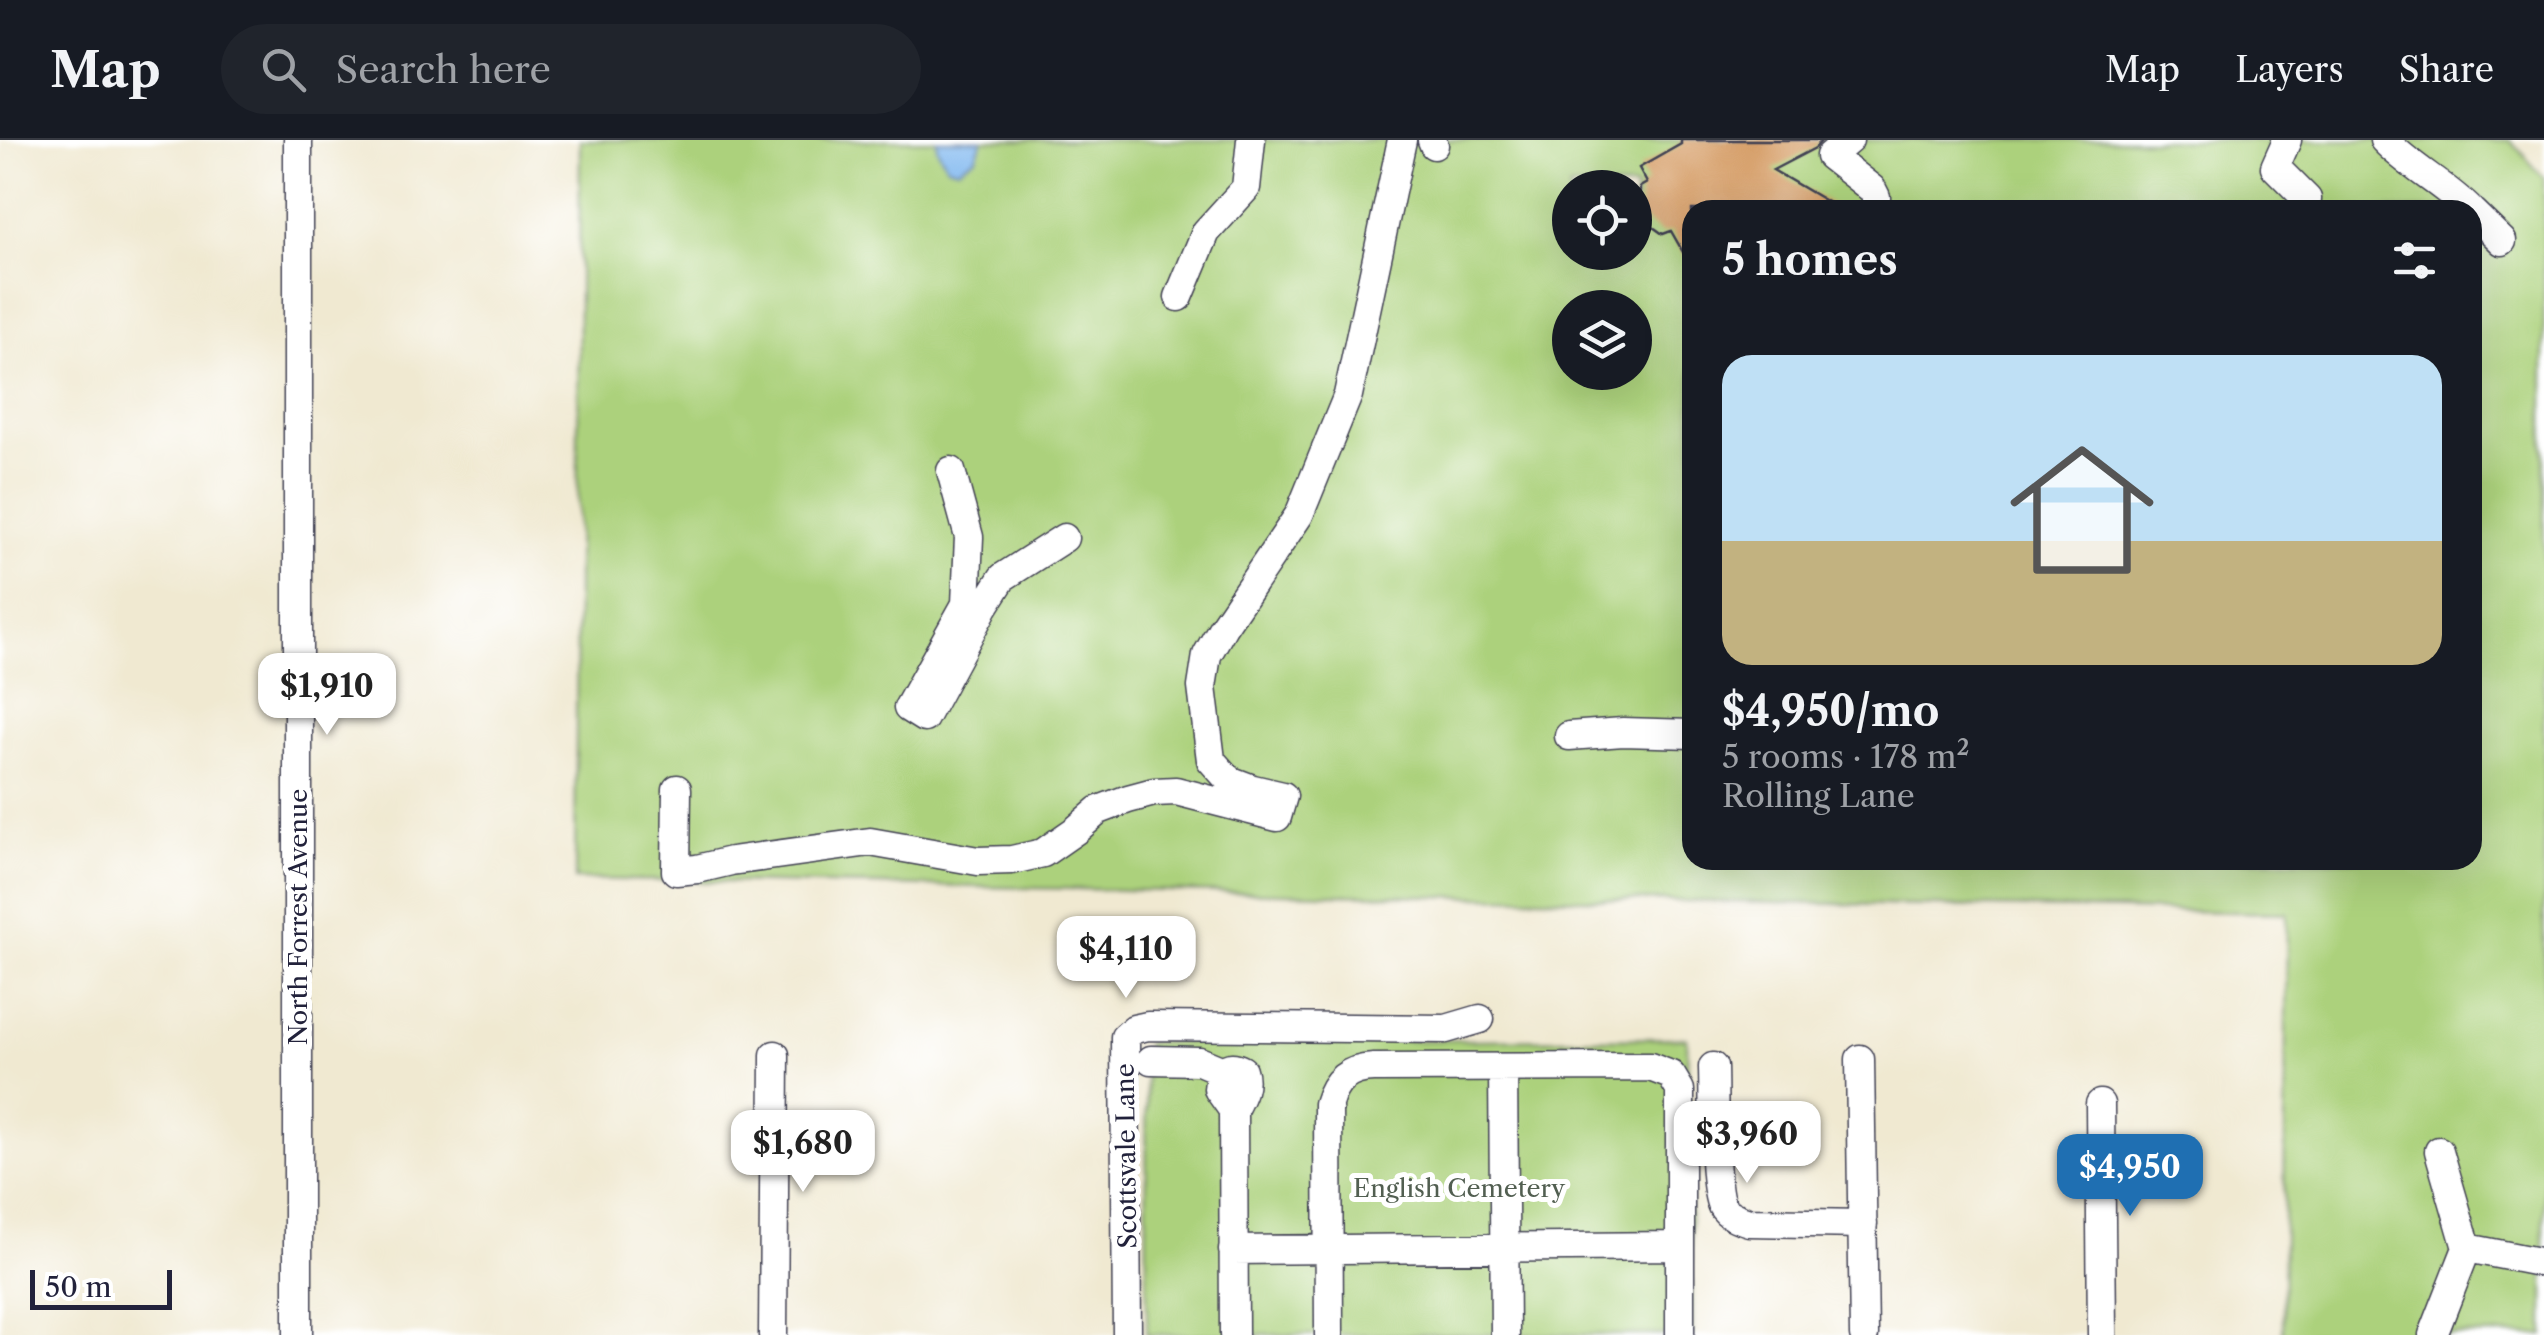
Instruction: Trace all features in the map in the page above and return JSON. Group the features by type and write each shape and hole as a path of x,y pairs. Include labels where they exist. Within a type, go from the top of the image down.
{"street":[{"name":"North Forrest Avenue","path":"298,140 298,1335"},
{"path":"1179,297 1206,232 1246,188 1250,140"},
{"path":"677,789 676,871 870,842 978,861 1012,860 1043,852 1100,810 1154,792 1176,791 1277,817 1283,796 1228,780 1212,760 1202,687 1207,655 1299,515 1348,396 1402,140"},
{"path":"1849,140 1830,156 1872,189 1876,200"},
{"path":"2287,140 2275,167 2307,200"},
{"path":"2384,140 2460,200"},
{"path":"2482,222 2502,241"},
{"path":"951,471 969,537 966,604 908,708 924,718 984,606 1004,577 1064,538"},
{"path":"1568,736 1682,734"},
{"path":"1176,791 1210,750"},
{"name":"Scottsvale Lane","path":"1128,1335 1125,1037 1134,1029 1148,1026 1446,1029 1480,1018"},
{"path":"773,1335 775,1055"},
{"path":"1860,1059 1864,1335"},
{"path":"1151,1060 1199,1060 1223,1071 1235,1066 1242,1070 1245,1079 1233,1110 1234,1335"},
{"path":"1329,1335 1328,1104 1342,1078 1360,1069 1650,1067 1671,1074 1680,1090 1680,1335"},
{"path":"1713,1067 1717,1186 1722,1207 1749,1222 1862,1224"},
{"path":"1503,1068 1505,1335"},
{"path":"2100,1104 2102,1335"},
{"path":"2433,1335 2467,1248 2439,1151"},
{"path":"1233,1250 1680,1246"},
{"path":"2467,1248 2544,1263"}],"green space":[{"path":"580,140 2510,140 2544,178 2544,1335 2283,1335 2287,913 575,879"},
{"name":"English Cemetery","path":"1687,1038 1693,1335 1147,1335 1146,1043"}],"water":[{"path":"937,140 982,140 976,157 958,169 947,166"}],"building":[{"path":"1681,140 1822,140 1815,148 1773,170 1824,200 1682,200 1682,250 1671,231 1663,234 1652,226 1652,170 1639,168 1681,144"}]}
